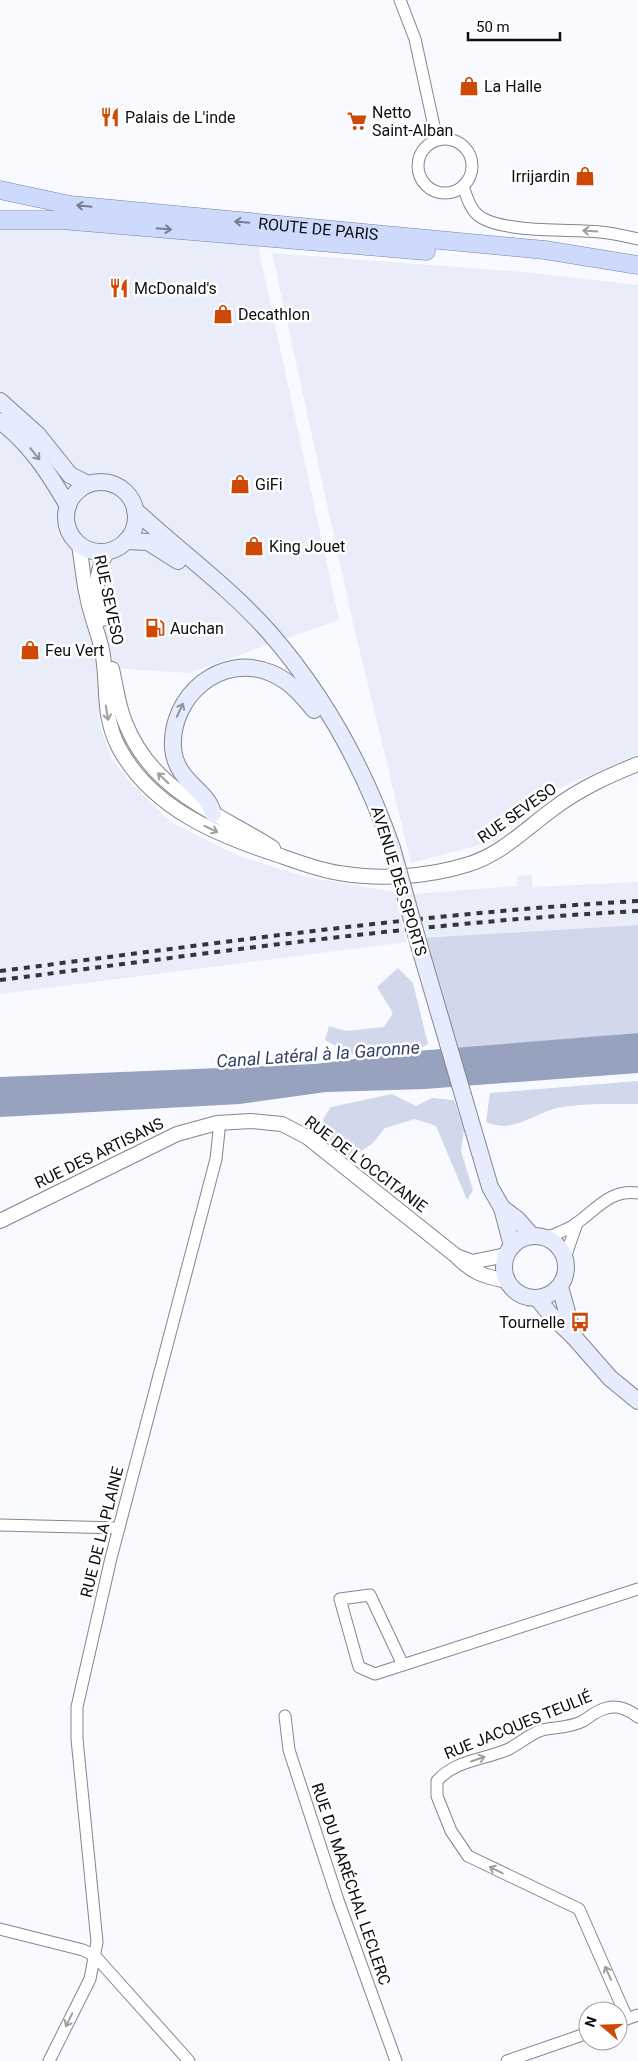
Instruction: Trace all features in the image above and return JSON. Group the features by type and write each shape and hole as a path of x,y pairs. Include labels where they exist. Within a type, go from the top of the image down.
{"main road":[{"name":"ROUTE DE PARIS","path":"0,190 70,205 545,250 638,266"},
{"name":"ROUTE DE PARIS","path":"0,220 61,220 638,266"},
{"path":"0,401 38,435 70,475 88,484"},
{"path":"0,420 23,440 39,458 68,506"},
{"path":"100,482 119,487 127,494 135,510 135,523 126,541 108,551 88,550 79,544 68,528 66,518 68,506 75,493 88,484 100,482"},
{"name":"AVENUE DES SPORTS","path":"135,510 256,620 300,671 358,765 379,810 392,848 490,1187 502,1208"},
{"name":"AVENUE DES SPORTS","path":"126,541 148,542 176,560 218,595 300,671"},
{"path":"213,814 211,804 187,782 178,766 173,750 173,734 176,718 185,700 204,681 226,670 244,667 258,668 284,680 298,690 358,765"},
{"path":"502,1208 539,1237 554,1243 565,1258 566,1268 560,1287 554,1293 538,1298 520,1295 507,1280 504,1264 509,1251 502,1208"},
{"path":"509,1251 539,1237"},
{"path":"560,1287 574,1337"},
{"path":"538,1298 550,1314 574,1337 610,1378 638,1401"}],"street":[{"path":"400,0 415,39 437,140"},
{"path":"437,140 454,141 467,151 472,169 469,178 456,191 440,193 426,185 421,179 418,170 422,151 437,140"},
{"path":"463,186 473,210 481,218 492,222 510,226 601,232 638,239"},
{"name":"RUE SEVESO","path":"79,544 87,596 102,650 106,675 106,715 119,748 135,771 154,791 194,821 236,842 338,873 362,876 417,874 466,865 489,857 507,846 574,795 595,783 638,764"},
{"name":"RUE SEVESO","path":"108,551 97,570 96,586 125,721 140,751 154,769 186,798 293,860"},
{"name":"RUE DE L'OCCITANIE","path":"216,1124 251,1121 282,1124 307,1137 455,1255 470,1270 484,1277 507,1280"},
{"name":"RUE DES ARTISANS","path":"0,1221 166,1138 192,1129 216,1124"},
{"name":"RUE DE LA PLAINE","path":"49,2061 90,1979 97,1942 77,1739 77,1707 119,1528 216,1159 219,1132 216,1124"},
{"path":"539,1237 577,1223 592,1209 615,1196 638,1193"},
{"path":"565,1258 577,1223"},
{"path":"455,1255 472,1262 509,1251"},
{"path":"0,1525 119,1528"},
{"path":"403,1665 370,1595 340,1599 359,1667 375,1674 403,1665 638,1589"},
{"name":"RUE JACQUES TEULIÉ","path":"620,2001 579,1908 468,1856 451,1831 437,1796 436,1781 446,1770 509,1748 543,1730 559,1729 583,1720 592,1713 608,1708 631,1710 638,1718"},
{"name":"RUE DU MARÉCHAL LECLERC","path":"285,1716 289,1750 338,1900 396,2061"},
{"path":"0,1929 84,1950 95,1956 190,2061"},
{"path":"507,2061 578,2036"}],"shaded area":[{"path":"0,214 256,237 339,620 189,673 98,667 100,726 111,758 129,781 170,822 236,855 306,877 394,892 407,942 0,994"},
{"path":"272,253 523,272 638,285 638,754 548,793 495,841 411,863 353,623"},
{"path":"532,875 533,887 638,882 638,925 425,937 413,894 517,886 517,876"},
{"path":"638,925 638,1033 450,1049 417,938"},
{"path":"398,968 413,983 428,1044 416,1051 357,1057 325,1040 329,1026 346,1031 384,1027 393,1013 377,987"},
{"path":"638,1033 638,1073 425,1089 326,1092 240,1104 0,1117 0,1077 315,1064 416,1051"},
{"path":"638,1081 638,1104 591,1104 563,1107 507,1126 486,1122 490,1093"},
{"path":"392,1094 416,1106 432,1098 454,1100 464,1129 461,1151 473,1190 467,1200 436,1126 415,1119 385,1128 372,1144 349,1159 330,1144 323,1119 331,1107"}],"railway":[{"path":"0,971 398,921 558,906 638,901"},
{"path":"0,980 239,949 398,931 558,916 638,911"}],"place":[{"name":"La Halle","path":"469,86"},
{"name":"Palais de L'inde","path":"110,117"},
{"name":"Netto Saint-Alban","path":"357,121"},
{"name":"Irrijardin","path":"585,176"},
{"name":"McDonald's","path":"119,288"},
{"name":"Decathlon","path":"223,314"},
{"name":"GiFi","path":"240,484"},
{"name":"King Jouet","path":"254,546"},
{"name":"Auchan","path":"155,628"},
{"name":"Feu Vert","path":"30,650"},
{"name":"Tournelle","path":"580,1322"}],"water label":[{"name":"Canal Latéral à la Garonne","path":"318,1054"}]}
